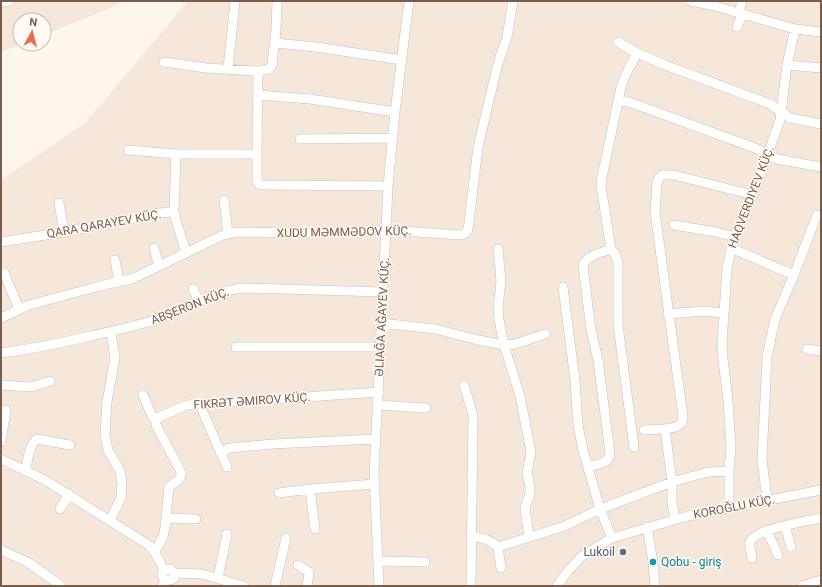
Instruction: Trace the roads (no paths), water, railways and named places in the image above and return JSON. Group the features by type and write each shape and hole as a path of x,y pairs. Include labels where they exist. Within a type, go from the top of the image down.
{"street":[{"path":"1,3 9,1"},
{"path":"228,69 235,1"},
{"path":"164,62 228,69 258,71 269,70 272,65 275,43 278,1"},
{"path":"401,1 409,1"},
{"name":"ƏLIAĞA AĞAYEV KÜÇ.","path":"379,586 374,484 388,186 392,138 409,1"},
{"name":"XUDU MƏMMƏDOV KÜÇ.","path":"1,318 19,309 42,301 134,278 186,252 236,232 308,233 386,230 460,235 467,233 478,147 498,63 507,37 513,1"},
{"path":"690,1 711,3 740,14 795,29 821,32"},
{"path":"737,27 742,1"},
{"name":"HAQVERDIYEV KÜÇ.","path":"729,507 731,447 728,401 723,360 727,268 734,238 753,195 777,127 781,112 787,65 795,29"},
{"path":"618,42 637,53 665,65 770,104 790,118 821,124"},
{"path":"275,43 316,47 402,60"},
{"path":"634,447 618,325 618,263 615,254 611,249 601,186 621,87 637,53"},
{"path":"787,65 821,68"},
{"path":"258,71 257,181 259,184 388,186"},
{"path":"258,96 310,99 395,112"},
{"path":"618,101 629,102 755,148 766,155 777,159 821,166"},
{"path":"300,139 392,138"},
{"path":"128,150 176,154 258,154"},
{"name":"QARA QARAYEV KÜÇ.","path":"1,242 64,232 159,213 174,212 176,154"},
{"path":"644,430 665,429 679,426 682,424 683,417 655,212 655,194 659,178 663,175 674,175 753,195"},
{"path":"224,200 228,234"},
{"path":"59,203 64,232"},
{"path":"174,212 186,252"},
{"path":"767,500 762,459 767,357 775,319 817,215"},
{"path":"674,225 716,232 734,238"},
{"path":"154,248 159,266"},
{"path":"731,248 794,275"},
{"path":"498,249 501,281 498,308 504,345 520,396 531,452 527,473 530,494 525,509 529,537"},
{"path":"588,467 607,461 610,458 610,453 598,360 592,336 583,266 584,262 591,256 611,249"},
{"path":"115,260 119,281"},
{"path":"4,273 19,309"},
{"path":"563,287 575,380 578,425 583,450 600,509 612,538"},
{"path":"193,288 199,301"},
{"name":"ABŞERON KÜÇ.","path":"1,353 30,350 112,332 158,319 224,291 243,288 383,292"},
{"path":"668,314 702,311 724,313"},
{"path":"381,323 435,329 504,345 515,344 545,334"},
{"path":"110,520 121,498 122,483 120,471 108,450 105,435 107,402 115,358 112,332"},
{"path":"236,347 380,347"},
{"path":"807,349 821,351"},
{"path":"1,385 31,387 50,381"},
{"path":"464,385 473,415 471,586"},
{"name":"FIKRƏT ƏMIROV KÜÇ.","path":"156,421 159,417 182,407 201,404 379,392"},
{"path":"143,395 152,416 156,421 156,425 181,472 180,480 169,487 163,537 155,552"},
{"path":"201,404 203,412 227,467"},
{"path":"378,405 426,408"},
{"path":"1,441 6,410"},
{"path":"665,429 672,482 674,519"},
{"path":"25,471 32,445 34,440 37,438 70,445"},
{"path":"220,452 230,448 272,444 376,439"},
{"path":"1,459 45,480 69,494 150,546 155,552 164,570 162,576 164,583 172,579 174,573"},
{"path":"498,547 565,526 600,509 672,482 708,472 729,471"},
{"path":"279,493 374,484"},
{"path":"310,489 315,529"},
{"name":"KOROĞLU KÜÇ.","path":"557,586 582,556 591,549 612,538 674,519 821,490"},
{"path":"60,510 69,494"},
{"path":"166,518 196,519"},
{"path":"752,558 750,540 753,538 767,530 821,518"},
{"path":"784,526 791,547"},
{"path":"647,527 653,562 655,586"},
{"path":"767,530 778,556"},
{"path":"218,578 227,534"},
{"path":"472,537 484,538 494,543 498,547 501,568"},
{"path":"275,586 286,538"},
{"path":"1,550 29,564 61,586"},
{"path":"378,561 425,562"},
{"path":"298,565 309,572 307,586"},
{"path":"164,570 170,569 174,573 193,573 218,578 244,586"},
{"path":"802,586 821,580"}],"place":[{"name":"Lukoil","path":"623,552"},
{"name":"Qobu - giriş","path":"653,562"}]}
